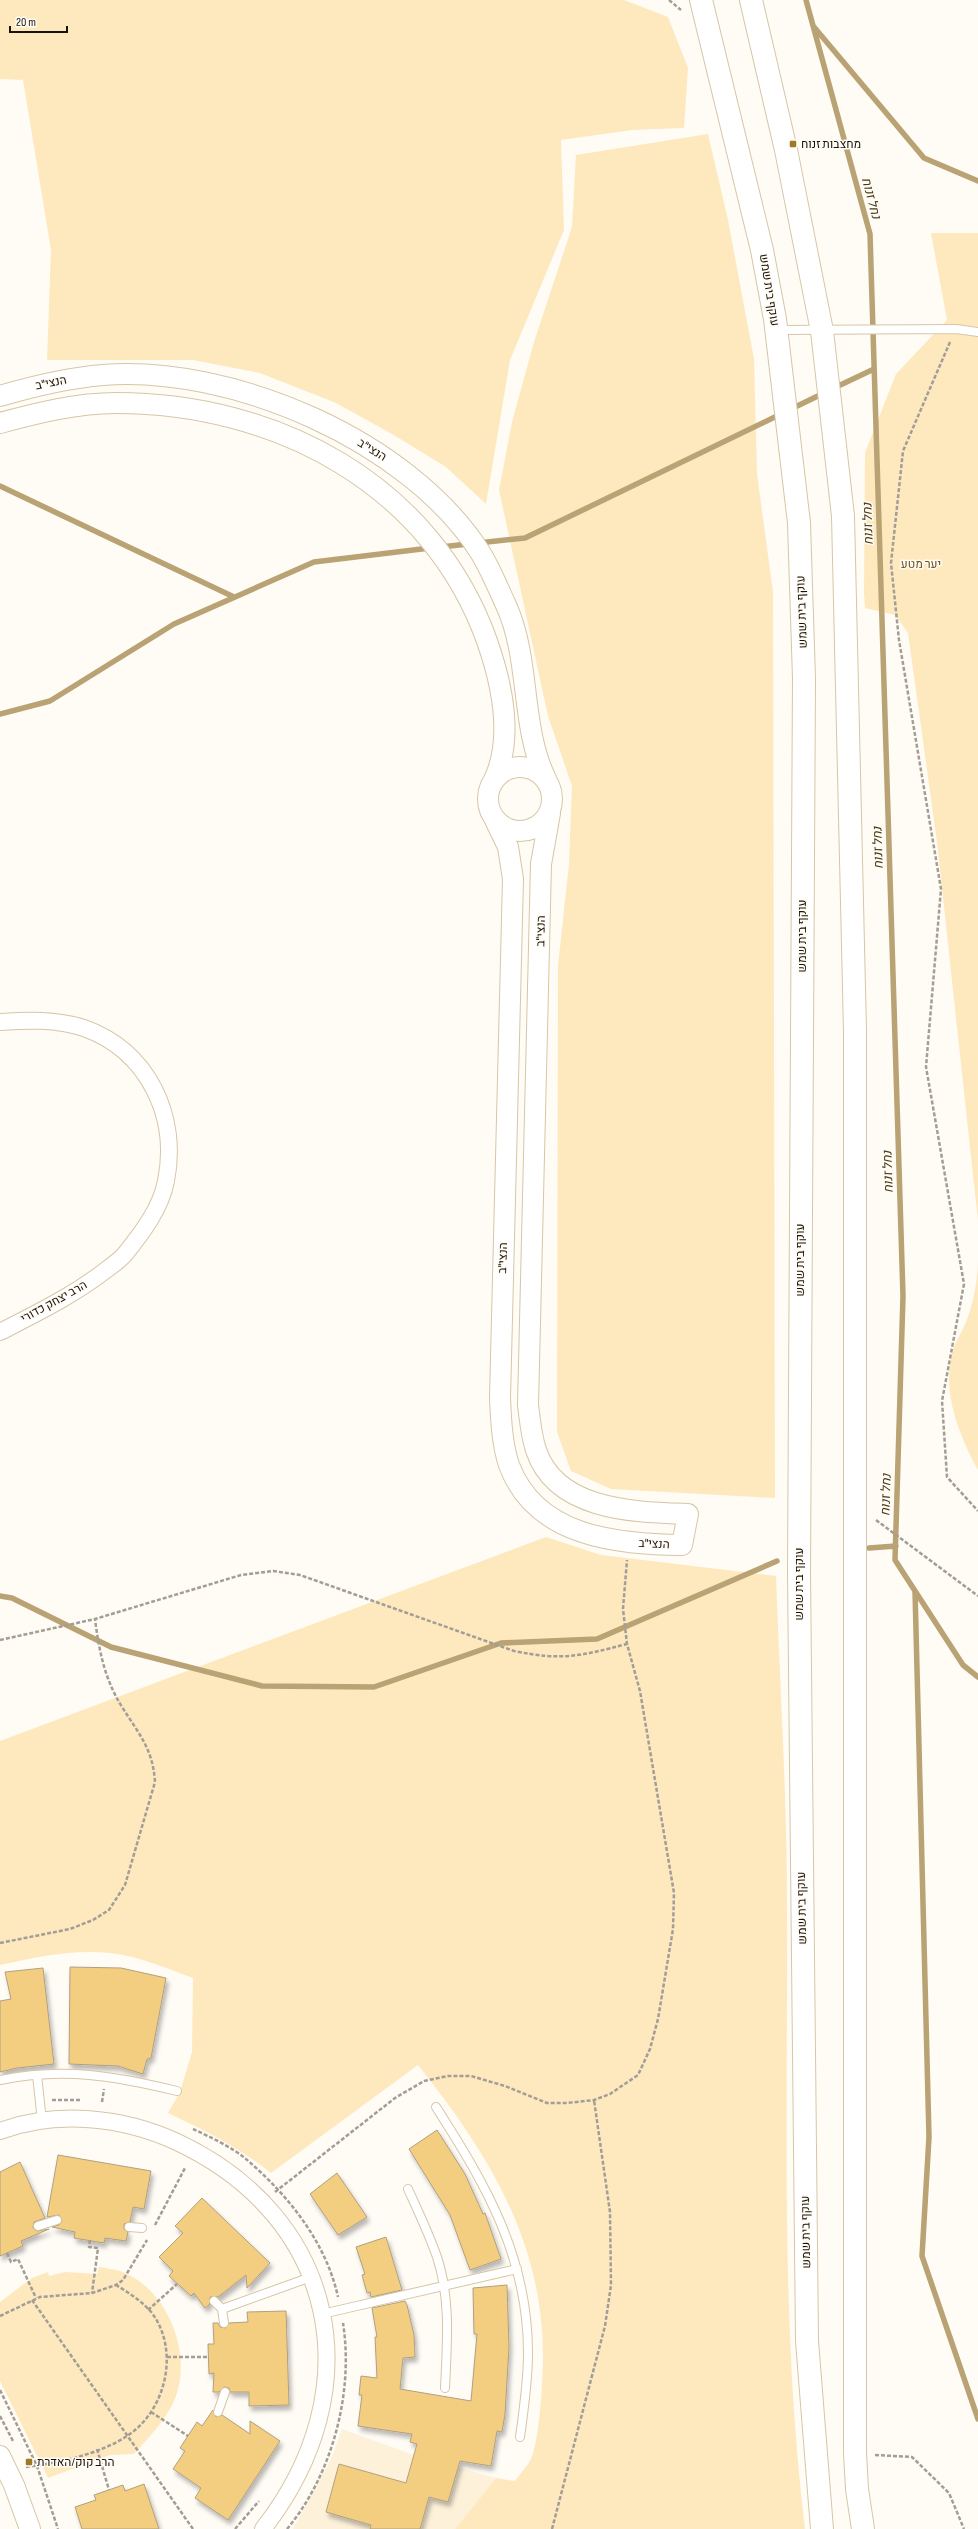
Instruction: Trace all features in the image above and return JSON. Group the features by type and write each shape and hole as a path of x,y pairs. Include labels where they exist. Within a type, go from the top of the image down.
{"main road":[{"name":"עוקף בית שמש","path":"701,0 762,250 776,330 799,523 804,679 799,1573 807,2341 822,2529"},
{"path":"751,0 786,150 822,331 843,516 855,1031 855,2453 857,2489 863,2529"}],"street":[{"name":"הנצי\"ב","path":"0,396 45,383 104,375 164,377 202,383 245,393 291,408 337,429 382,456 425,489 462,530 483,559 507,608 516,635 535,751 546,779"},
{"path":"0,423 56,409 114,403 173,405 210,411 250,422 292,437 333,458 372,485 409,517 442,555 470,599 483,630 498,681 504,717 504,747 488,799 494,818 506,828 526,831 540,824 550,813 552,793 546,779 535,769 520,766 505,770 494,780"},
{"name":"הנצי\"ב","path":"494,818 508,847 514,880 500,1398 502,1435 509,1464 521,1488 536,1507 555,1521 576,1531 628,1542 682,1545 688,1514 635,1511 611,1507 572,1493 557,1482 545,1468 536,1451 530,1430 528,1405 541,864 550,813"},
{"name":"הרב יצחק כדורי","path":"0,1022 39,1019 84,1028 120,1047 146,1074 163,1107 170,1143 166,1182 151,1220 124,1256 84,1287 0,1332"},
{"path":"0,2131 42,2121 90,2119 124,2125 160,2134 195,2151 233,2174 262,2202 286,2230 310,2277 322,2314 326,2367 318,2425 302,2468 276,2513 263,2529"},
{"path":"4,2463 28,2527"}],"lane":[{"path":"776,330 822,331 956,329 978,332"},
{"path":"0,2080 36,2075 99,2074 177,2091"},
{"path":"36,2075 42,2121"},
{"path":"436,2107 487,2192 501,2220 517,2269 526,2316 528,2353 526,2393 520,2437"},
{"path":"408,2189 437,2257 443,2286 448,2328 445,2388"},
{"path":"38,2226 57,2220"},
{"path":"129,2227 142,2228"},
{"path":"322,2314 517,2269"},
{"path":"222,2309 310,2277"},
{"path":"214,2301 222,2309 224,2323"},
{"path":"218,2412 225,2392"}],"path":[{"path":"956,329 903,451 891,563 895,615 942,889 926,1067 964,1284 942,1401 947,1477 978,1511"},
{"path":"855,1504 978,1596"},
{"path":"262,2202 395,2098 424,2081 448,2076 471,2076 505,2086 547,2103 594,2100 610,2094 638,2075 650,2049 658,2019 673,1929 674,1893 640,1691 627,1644 623,1609 628,1542"},
{"path":"0,1640 95,1619 241,1575 273,1571 300,1575 514,1651 546,1657 579,1656 627,1644"},
{"path":"0,1943 70,1928 93,1920 109,1910 126,1885 155,1782 154,1766 138,1728 122,1707 108,1680 100,1657 95,1619"},
{"path":"40,2101 85,2100"},
{"path":"552,2529 605,2326 611,2285 610,2212 594,2100"},
{"path":"97,2101 108,2103"},
{"path":"191,2128 245,2158 278,2190 303,2218 317,2243 334,2282 341,2310 346,2367 338,2429 330,2454 318,2478 287,2529"},
{"path":"180,2163 192,2169"},
{"path":"90,2240 90,2247 98,2248 92,2293"},
{"path":"8,2253 11,2262 18,2259 36,2298"},
{"path":"0,2316 36,2298 56,2294 92,2293 116,2285 123,2280"},
{"path":"148,2310 177,2284"},
{"path":"4,2463 37,2466 59,2462 97,2450 127,2437 140,2426 150,2412 165,2380 167,2357 161,2329 148,2310 136,2298 116,2285"},
{"path":"32,2300 193,2529"},
{"path":"167,2357 208,2357"},
{"path":"0,2390 37,2466 58,2529"},
{"path":"150,2412 188,2436"},
{"path":"97,2450 109,2490"},
{"path":"855,2453 912,2457 949,2493 964,2529"},
{"path":"234,2529 261,2498"}],"shaded area":[{"path":"342,2429 411,2454 496,2478 455,2529 293,2529 331,2459"}],"green space":[{"path":"0,0 624,0 668,17 688,68 684,128 632,130 561,140 564,230 510,360 486,504 446,467 392,434 336,403 260,373 193,360 47,360 51,250 23,80 0,79"},
{"path":"708,134 728,220 754,359 757,474 773,592 775,1498 611,1489 571,1471 557,1432 558,966 569,864 572,786 548,716 499,490 512,422 534,342 572,227 576,155"},
{"name":"יער מטע","path":"931,233 978,233 978,1221 937,842 908,633 895,615 865,608 864,594 865,453 896,374 947,320"},
{"path":"978,1262 978,1470 965,1443 954,1413 949,1383 949,1368 952,1353 966,1322 973,1300"},
{"path":"546,1537 601,1555 776,1576 787,1866 787,2218 789,2296 797,2451 805,2529 455,2529 496,2478 515,2481 531,2459 536,2443 540,2412 542,2384 542,2337 537,2293 527,2252 512,2212 493,2175 471,2138 446,2101 418,2065 271,2173 247,2155 168,2113 180,2092 192,2052 193,1978 131,1957 96,1952 55,1954 0,1965 0,1741"},
{"path":"99,2267 120,2271 137,2280 152,2292 163,2307 172,2325 178,2344 181,2364 179,2383 171,2408 156,2429 134,2454 110,2455 48,2478 0,2381 0,2302 32,2278 48,2272 49,2276 65,2272 97,2274"}],"building":[{"path":"70,1967 121,1968 166,1978 151,2058 147,2059 143,2074 118,2066 69,2064"},
{"path":"43,1968 54,2064 17,2068 0,2072 0,2001 11,1999 5,1972"},
{"path":"437,2130 465,2174 483,2214 485,2213 501,2259 470,2270 450,2215 409,2149"},
{"path":"58,2155 151,2171 144,2209 133,2207 130,2222 124,2224 124,2229 128,2232 126,2241 105,2238 104,2243 74,2238 75,2232 52,2227 59,2225 62,2221 59,2215 47,2217"},
{"path":"20,2162 45,2218 34,2222 33,2228 37,2231 49,2229 21,2241 23,2246 0,2256 0,2172"},
{"path":"337,2173 367,2217 338,2235 310,2194"},
{"path":"202,2198 270,2263 247,2288 246,2275 218,2297 210,2297 210,2304 205,2308 194,2293 191,2296 169,2276 173,2271 159,2257 183,2233 175,2226"},
{"path":"386,2237 402,2290 371,2297 370,2292 367,2293 362,2275 365,2274 356,2247"},
{"path":"507,2285 509,2347 505,2414 502,2432 497,2431 491,2466 460,2461 448,2502 429,2497 420,2529 370,2529 371,2525 326,2512 339,2464 406,2483 417,2444 410,2442 412,2434 358,2426 362,2395 359,2395 361,2376 377,2378 375,2337 377,2337 372,2308 405,2301 407,2305 414,2335 415,2357 403,2358 400,2389 471,2401 477,2334 474,2334 473,2288"},
{"path":"286,2311 289,2405 249,2406 249,2392 230,2392 229,2388 224,2387 219,2392 213,2392 214,2373 209,2374 208,2344 214,2344 213,2323 218,2323 220,2327 225,2328 229,2323 248,2322 247,2312"},
{"path":"213,2410 216,2417 222,2415 250,2434 250,2421 280,2441 228,2520 195,2498 201,2488 173,2469 185,2451 180,2448 197,2422 202,2426"},
{"path":"144,2484 159,2529 82,2529 75,2507 96,2500 94,2495 123,2485 125,2491"}],"waterway":[{"name":"נחל זנוח","path":"806,0 870,234 903,1296 895,1560 963,1665 978,1677"},
{"path":"814,27 924,158 978,181"},
{"path":"834,388 874,369"},
{"path":"791,409 824,393"},
{"path":"478,543 525,538 781,414"},
{"path":"0,486 234,597"},
{"path":"441,547 468,544"},
{"path":"0,714 50,701 174,624 314,562 430,548"},
{"path":"869,1548 896,1546"},
{"path":"0,1596 12,1598 111,1647 262,1686 374,1687 501,1643 597,1639 777,1561"},
{"path":"915,1591 929,2137 922,2256 978,2419"}],"place":[{"name":"מחצבות זנוח","path":"793,144"},
{"name":"הרב קוק/האדרת","path":"29,2462"}]}
